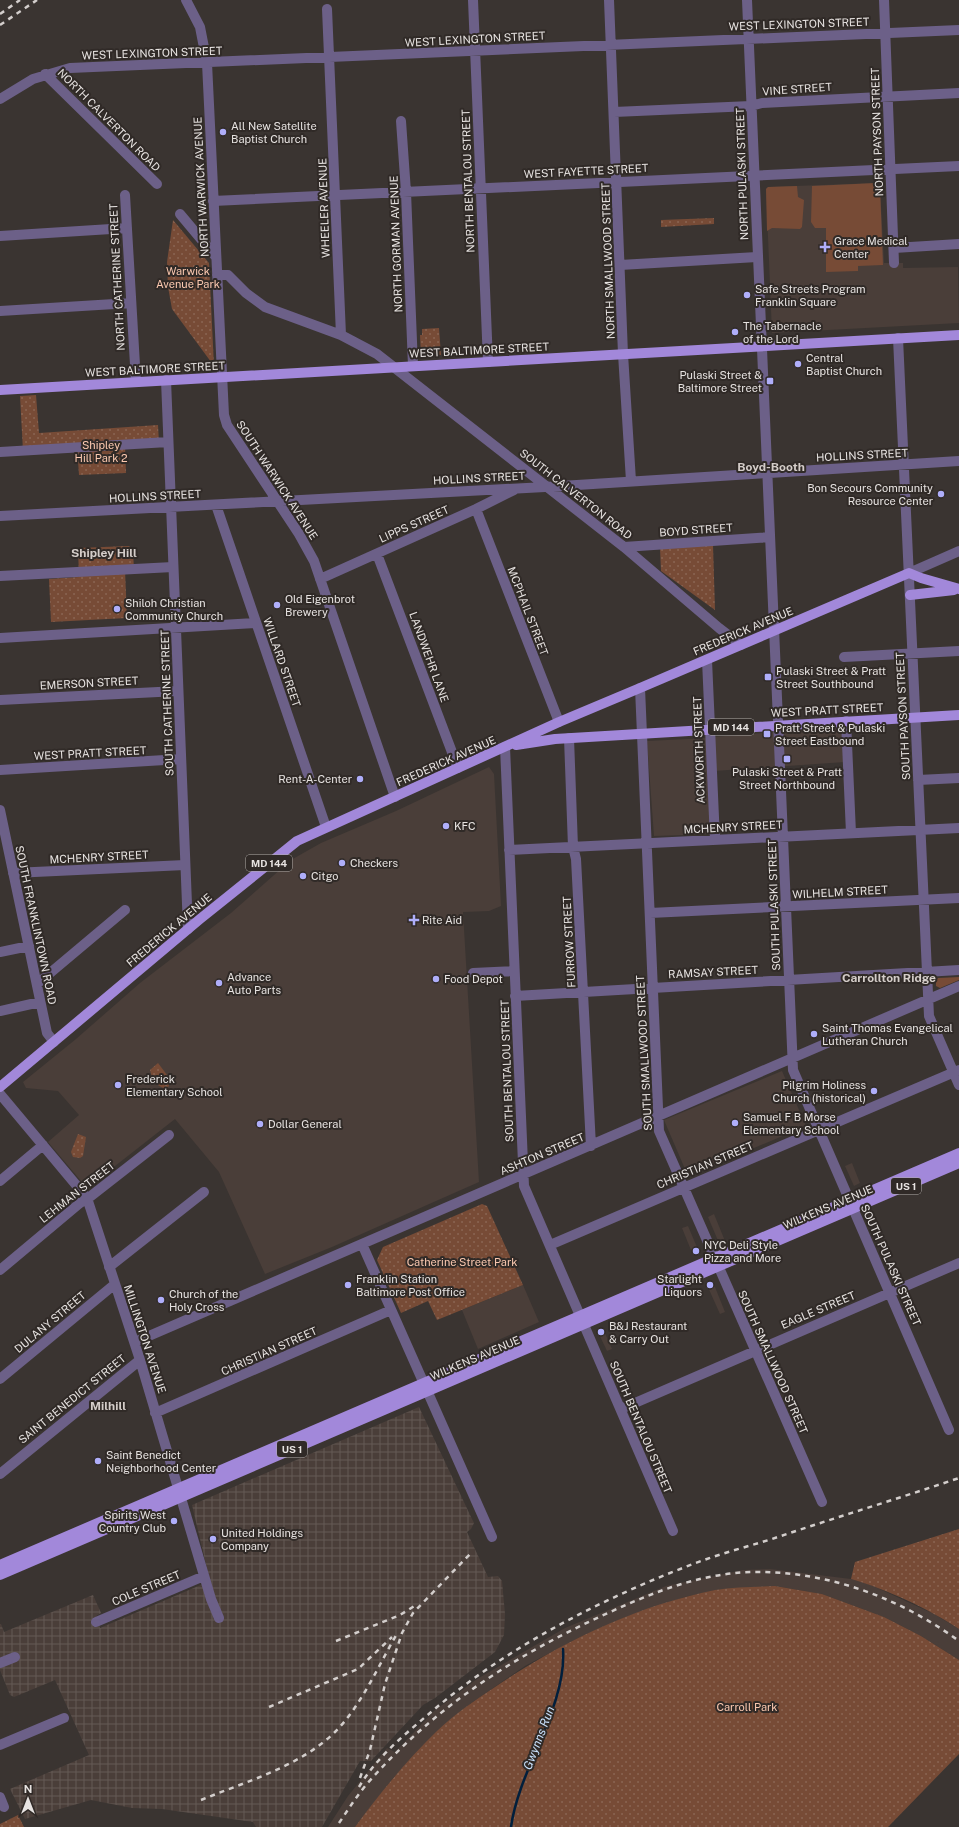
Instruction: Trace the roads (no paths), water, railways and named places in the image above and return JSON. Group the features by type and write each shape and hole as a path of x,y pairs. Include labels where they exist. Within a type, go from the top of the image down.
{"main road":[{"name":"WEST BALTIMORE STREET","path":"0,390 959,335"},
{"path":"909,573 920,578 959,589"},
{"name":"FREDERICK AVENUE","path":"0,1087 188,929 297,841 326,826 394,797 559,722 909,573"},
{"path":"910,595 959,589"},
{"name":"WEST PRATT STREET","path":"505,747 542,740 569,738 778,724 959,715"},
{"name":"WILKENS AVENUE","path":"851,1205 959,1153"},
{"name":"WILKENS AVENUE","path":"0,1575 179,1493 425,1387 851,1205 959,1163"},
{"name":"WILKENS AVENUE","path":"0,1565 179,1493"}],"street":[{"name":"NORTH WARWICK AVENUE","path":"186,0 200,27 206,63 222,377"},
{"name":"NORTH BENTALOU STREET","path":"473,0 488,362"},
{"name":"NORTH SMALLWOOD STREET","path":"609,0 623,354"},
{"name":"NORTH PULASKI STREET","path":"747,0 761,346"},
{"name":"NORTH PAYSON STREET","path":"884,0 894,263"},
{"name":"WHEELER AVENUE","path":"327,9 341,334"},
{"name":"WEST LEXINGTON STREET","path":"0,99 22,85 45,74 70,68 959,30"},
{"name":"NORTH CALVERTON ROAD","path":"45,74 157,184"},
{"name":"VINE STREET","path":"614,112 751,106 762,103 959,93"},
{"name":"NORTH GORMAN AVENUE","path":"401,121 406,192 412,366"},
{"name":"WEST FAYETTE STREET","path":"214,201 959,166"},
{"name":"NORTH CATHERINE STREET","path":"125,195 136,382"},
{"path":"180,214 216,257"},
{"path":"0,236 127,228"},
{"path":"894,248 959,244"},
{"path":"620,265 757,257"},
{"path":"217,275 228,274 246,293 265,307 341,334 366,348 393,367"},
{"path":"0,311 131,303"},
{"name":"SOUTH PAYSON STREET","path":"898,338 929,1016 956,1071 959,1085"},
{"name":"SOUTH PULASKI STREET","path":"761,346 793,1070 949,1430"},
{"path":"623,354 631,481"},
{"name":"SOUTH CALVERTON ROAD","path":"393,367 514,460 545,487 624,547 741,645"},
{"name":"SOUTH WARWICK AVENUE","path":"222,377 224,415 227,425 307,546 394,797"},
{"name":"SOUTH CATHERINE STREET","path":"166,380 188,929"},
{"path":"0,452 168,442"},
{"name":"HOLLINS STREET","path":"0,516 545,487 959,461"},
{"name":"LIPPS STREET","path":"320,580 476,510 518,488"},
{"name":"WILLARD STREET","path":"216,505 255,623 326,826"},
{"name":"MCPHAIL STREET","path":"476,510 559,722"},
{"name":"BOYD STREET","path":"624,547 770,537"},
{"name":"FREDERICK AVENUE","path":"909,573 959,551"},
{"name":"LANDWEHR LANE","path":"377,554 458,768"},
{"path":"0,576 173,567"},
{"path":"0,638 255,623"},
{"path":"844,657 959,651"},
{"name":"ACKWORTH STREET","path":"707,660 715,840"},
{"name":"SOUTH SMALLWOOD STREET","path":"640,688 659,1131 822,1502"},
{"name":"EMERSON STREET","path":"0,700 178,691"},
{"path":"846,721 851,834"},
{"name":"FURROW STREET","path":"569,738 573,847 576,859 591,1146"},
{"name":"SOUTH BENTALOU STREET","path":"505,747 524,1186 673,1531"},
{"name":"WEST PRATT STREET","path":"0,770 181,759"},
{"path":"918,780 959,778"},
{"name":"SOUTH FRANKLINTOWN ROAD","path":"0,810 47,1033 54,1042"},
{"name":"MCHENRY STREET","path":"509,850 959,828"},
{"name":"MCHENRY STREET","path":"13,874 185,864"},
{"name":"WILHELM STREET","path":"650,913 786,908 959,898"},
{"path":"37,984 125,910"},
{"path":"0,952 29,946"},
{"name":"RAMSAY STREET","path":"515,996 959,970"},
{"path":"473,973 514,971"},
{"name":"ASHTON STREET","path":"135,1342 959,986"},
{"path":"0,1012 40,1002"},
{"name":"CHRISTIAN STREET","path":"550,1245 956,1071"},
{"name":"MILLINGTON AVENUE","path":"0,1094 87,1198 135,1342 204,1576 219,1618"},
{"name":"LEHMAN STREET","path":"0,1270 87,1198 169,1134"},
{"path":"0,1180 43,1146"},
{"path":"109,1267 204,1192"},
{"path":"362,1244 492,1537"},
{"name":"EAGLE STREET","path":"620,1409 890,1292 958,1265"},
{"name":"DULANY STREET","path":"0,1379 115,1284"},
{"name":"CHRISTIAN STREET","path":"156,1414 392,1310"},
{"name":"SAINT BENEDICT STREET","path":"0,1474 140,1360"},
{"name":"COLE STREET","path":"96,1622 204,1576"},
{"path":"0,1663 15,1656"},
{"path":"0,1745 64,1718"}],"waterway":[{"name":"Gwynns Run","path":"511,1827 523,1782 558,1693 562,1671 563,1649"}],"railway":[{"path":"0,14 20,0"},
{"path":"0,25 37,0"},
{"path":"359,1787 366,1776 391,1747 459,1689 522,1647 589,1609 658,1578 703,1560 959,1478"},
{"path":"360,1778 370,1750 385,1684 402,1633 413,1613 471,1553"},
{"path":"339,1823 366,1785 392,1757 419,1731 448,1707 508,1665 574,1629 625,1605 677,1585 713,1576 750,1572 778,1573 833,1581 886,1599 936,1625 959,1641"},
{"path":"336,1641 400,1615 416,1605"},
{"path":"201,1800 272,1772 305,1755 321,1744 335,1732 354,1709 370,1684 398,1632"},
{"path":"269,1707 358,1669 392,1637"}],"place":[{"name":"All New Satellite Baptist Church","path":"223,132"},
{"name":"Grace Medical Center","path":"825,247"},
{"name":"Safe Streets Program Franklin Square","path":"747,295"},
{"name":"The Tabernacle of the Lord","path":"735,332"},
{"name":"Central Baptist Church","path":"798,364"},
{"name":"Pulaski Street & Baltimore Street","path":"770,381"},
{"name":"Bon Secours Community Resource Center","path":"941,494"},
{"name":"Old Eigenbrot Brewery","path":"277,605"},
{"name":"Shiloh Christian Community Church","path":"117,609"},
{"name":"Pulaski Street & Pratt Street Southbound","path":"768,677"},
{"name":"Pratt Street & Pulaski Street Eastbound","path":"767,734"},
{"name":"Pulaski Street & Pratt Street Northbound","path":"787,759"},
{"name":"Rent-A-Center","path":"360,779"},
{"name":"KFC","path":"446,826"},
{"name":"Checkers","path":"342,863"},
{"name":"Citgo","path":"303,876"},
{"name":"Rite Aid","path":"414,920"},
{"name":"Food Depot","path":"436,979"},
{"name":"Advance Auto Parts","path":"219,983"},
{"name":"Saint Thomas Evangelical Lutheran Church","path":"814,1034"},
{"name":"Frederick Elementary School","path":"118,1085"},
{"name":"Pilgrim Holiness Church (historical)","path":"874,1091"},
{"name":"Samuel F B Morse Elementary School","path":"735,1123"},
{"name":"Dollar General","path":"260,1124"},
{"name":"NYC Deli Style Pizza and More","path":"696,1251"},
{"name":"Franklin Station Baltimore Post Office","path":"348,1285"},
{"name":"Starlight Liquors","path":"710,1285"},
{"name":"Church of the Holy Cross","path":"161,1300"},
{"name":"B&J Restaurant & Carry Out","path":"601,1332"},
{"name":"Saint Benedict Neighborhood Center","path":"98,1461"},
{"name":"Spirits West Country Club","path":"174,1521"},
{"name":"United Holdings Company","path":"213,1539"}],"district":[{"name":"Boyd-Booth","path":"771,467"},
{"name":"Shipley Hill","path":"104,553"},
{"name":"Carrollton Ridge","path":"889,978"},
{"name":"Milhill","path":"108,1406"}],"park label":[{"name":"Warwick Avenue Park","path":"188,277"},
{"name":"Shipley Hill Park 2","path":"101,451"},
{"name":"Catherine Street Park","path":"462,1262"},
{"name":"Carroll Park","path":"747,1707"}]}
